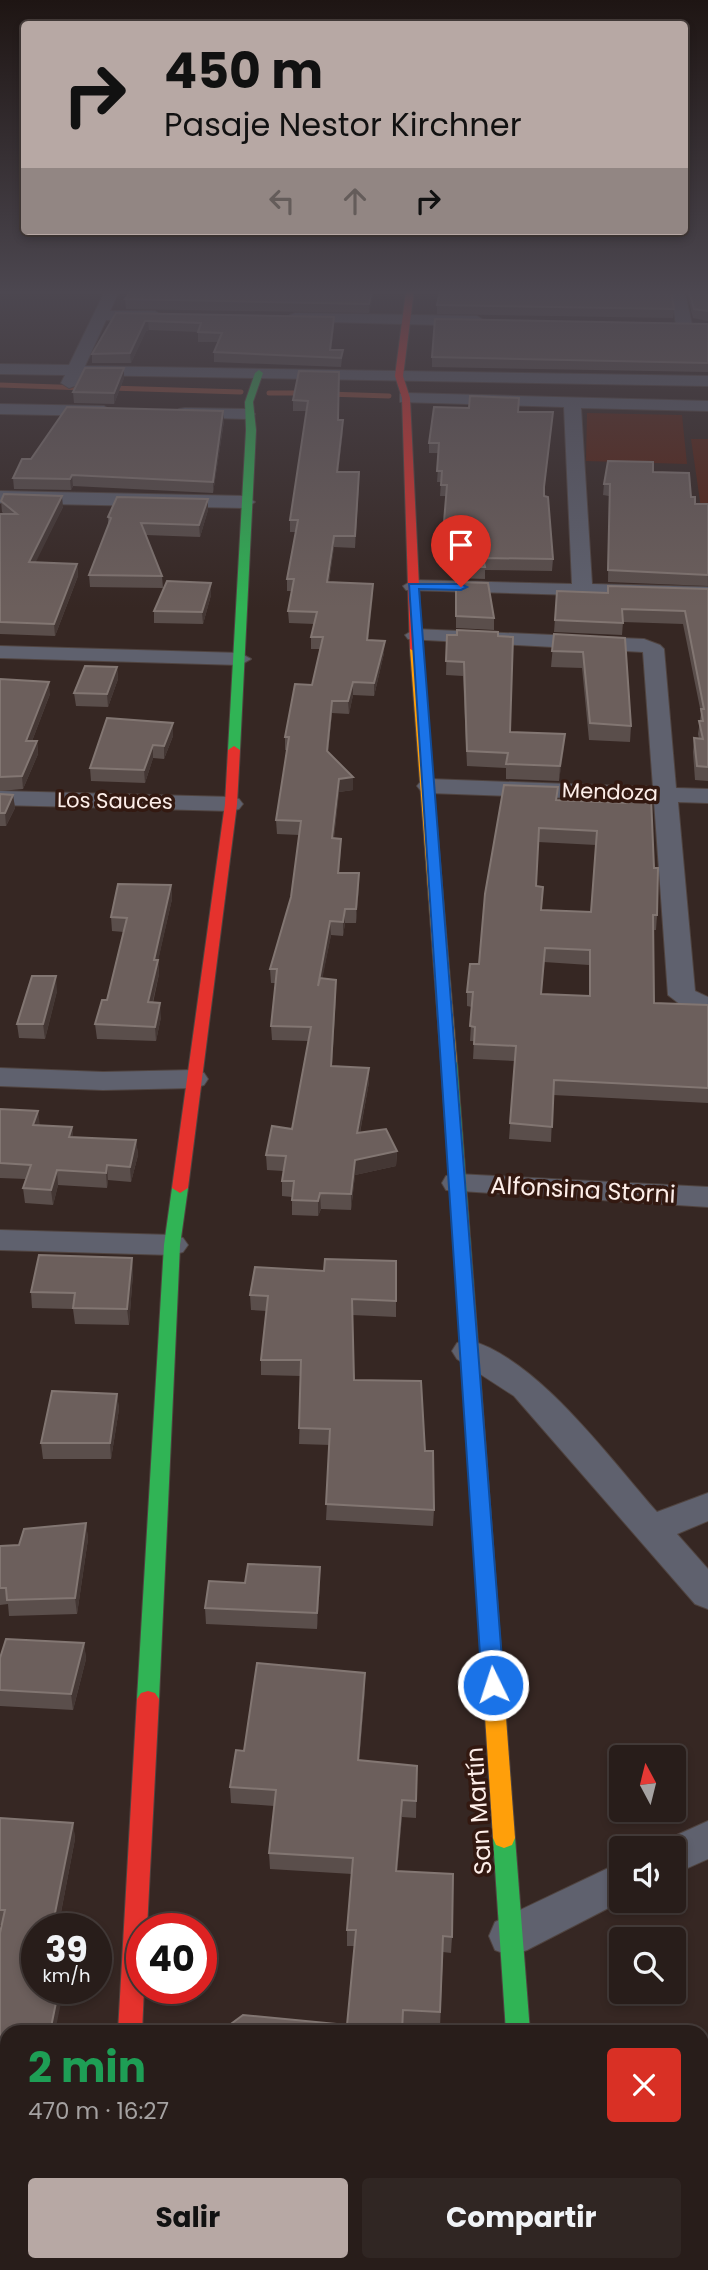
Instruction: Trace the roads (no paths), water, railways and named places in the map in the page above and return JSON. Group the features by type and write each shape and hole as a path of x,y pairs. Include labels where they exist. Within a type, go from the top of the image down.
{"street":[{"path":"130,2025 172,1245 231,804 251,430 247,414 251,397"},
{"name":"San Martín","path":"403,397 415,635 429,786 518,2025"},
{"path":"519,397 708,406"},
{"path":"572,401 582,590"},
{"path":"0,409 124,412"},
{"path":"165,412 247,414"},
{"path":"0,497 246,502"},
{"path":"413,586 708,593"},
{"path":"415,635 644,645 653,649 682,995 695,1003 708,1005"},
{"path":"0,652 240,659"},
{"name":"Mendoza","path":"429,786 708,796"},
{"name":"Los Sauces","path":"0,798 231,804"},
{"path":"0,1077 194,1079"},
{"name":"Alfonsina Storni","path":"457,1183 708,1197"},
{"path":"0,1240 172,1245"},
{"path":"469,1351 526,1388 708,1594"},
{"path":"652,1529 708,1506"},
{"path":"686,1850 708,1839"},
{"path":"511,1936 609,1887"}]}
